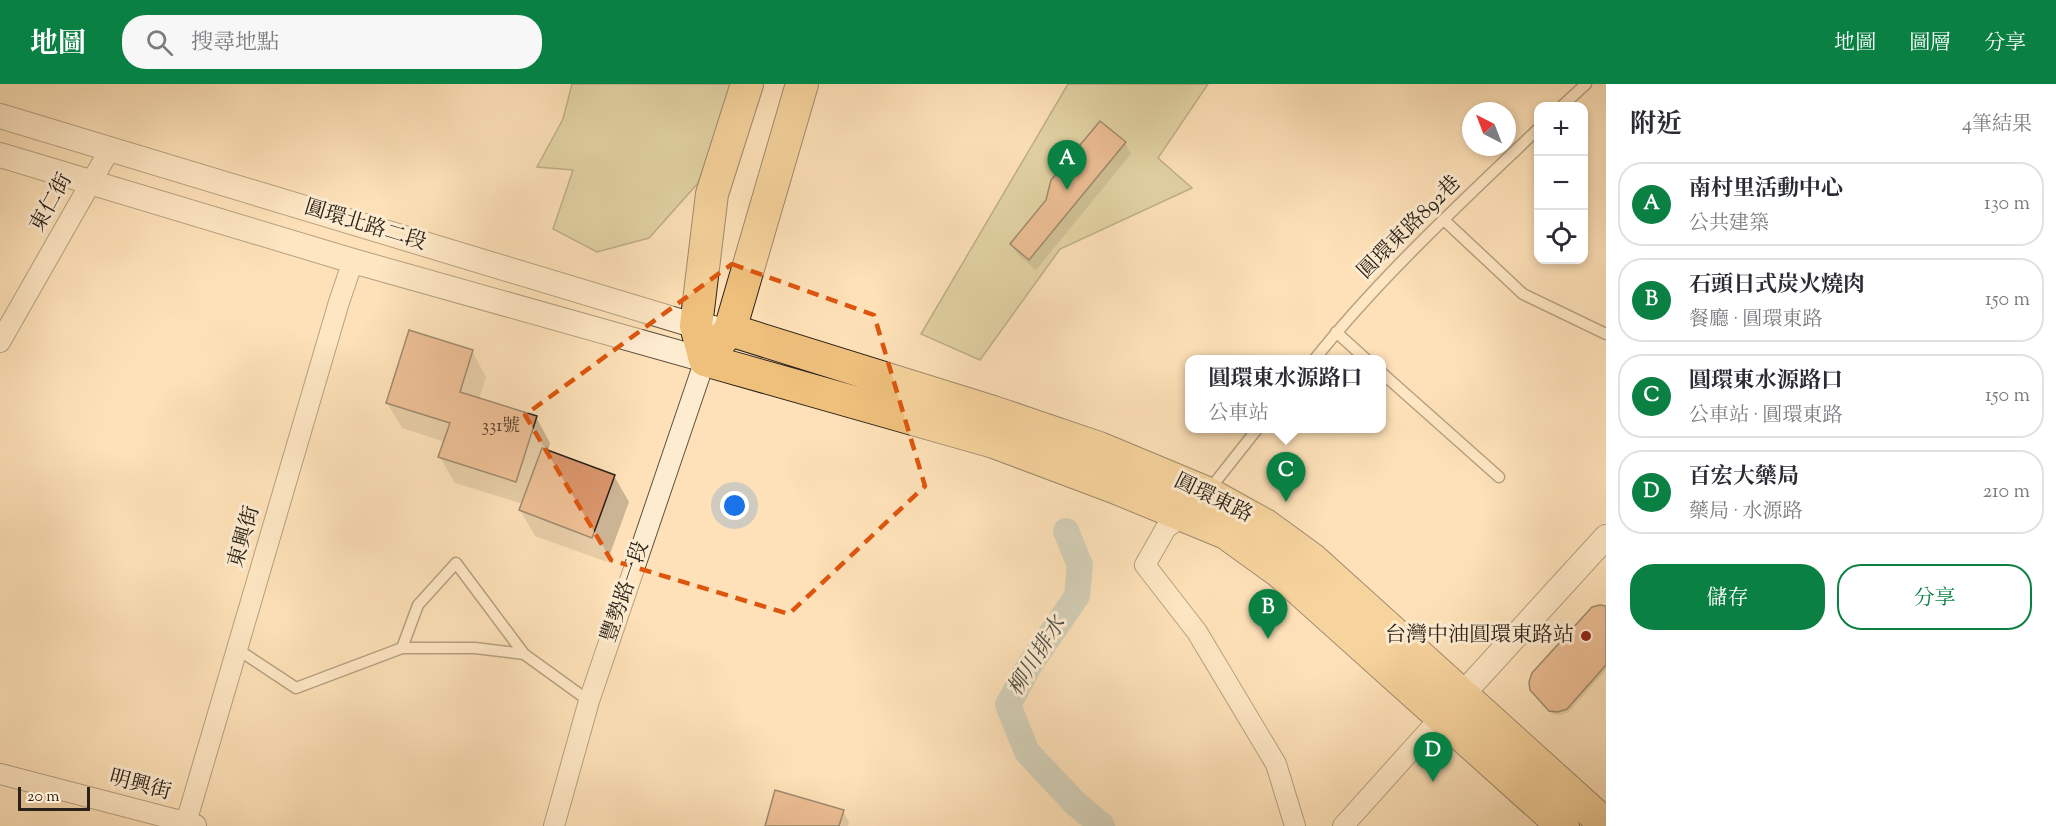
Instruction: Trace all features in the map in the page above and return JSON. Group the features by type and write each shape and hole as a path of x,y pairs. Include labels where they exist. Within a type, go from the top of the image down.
{"main road":[{"path":"705,360 696,326 712,194 747,84"},
{"name":"豐勢路一段","path":"705,360 730,330 802,84"},
{"name":"圓環東路","path":"730,330 993,412 1099,448 1207,493 1265,525 1313,560 1563,826"},
{"name":"圓環東路","path":"705,360 994,442 1226,533 1280,572 1451,707 1606,825"}],"street":[{"name":"圓環北路二段","path":"0,116 696,326 730,330"},
{"name":"東仁街","path":"0,342 110,149"},
{"name":"圓環北路二段","path":"0,155 353,261 705,360"},
{"name":"東興街","path":"190,825 237,649 353,261"},
{"name":"豐勢路一段","path":"554,826 589,701 705,360"},
{"path":"1185,515 1166,528 1145,566 1197,632 1276,764 1295,826"},
{"path":"1343,826 1606,537"},
{"name":"明興街","path":"0,774 190,825"}],"lane":[{"path":"1566,102 1586,84"},
{"name":"圓環東路892巷","path":"1318,355 1397,265 1534,134"},
{"path":"1444,220 1523,294 1606,334"},
{"path":"1336,332 1361,355"},
{"path":"1386,377 1499,477"},
{"path":"1207,493 1255,433"},
{"path":"402,648 418,605 456,563 524,654 589,701"},
{"path":"237,649 296,688 402,648 475,648 524,654"}],"highlighted area":[{"path":"732,264 874,315 925,486 789,614 611,560 525,415"}],"green space":[{"path":"572,84 735,84 698,183 649,238 597,252 553,229 573,170 537,167 563,119"},
{"path":"1068,84 1208,84 1158,158 1192,188 1060,249 980,360 921,334"}],"building":[{"path":"1100,121 1126,142 1029,260 1010,244 1046,200 1051,180"},
{"path":"409,330 473,350 460,392 537,416 516,482 438,457 450,423 386,403"},
{"path":"542,448 615,475 592,538 519,510"},
{"name":"台灣中油圓環東路站","path":"1606,606 1606,665 1567,709 1558,712 1549,711 1530,690 1529,682 1532,673 1592,607"},
{"path":"775,790 844,810 839,826 765,826"}],"waterway":[{"name":"柳川排水","path":"1066,531 1080,565 1077,596 1029,666 1008,705 1027,752 1075,803 1102,826"}],"place":[{"name":"南村里活動中心","path":"1067,190"},
{"name":"圓環東水源路口","path":"1286,502"},
{"name":"台灣中油圓環東路站","path":"1586,636"},
{"name":"石頭日式炭火燒肉","path":"1268,639"},
{"name":"百宏大藥局","path":"1433,782"}]}
